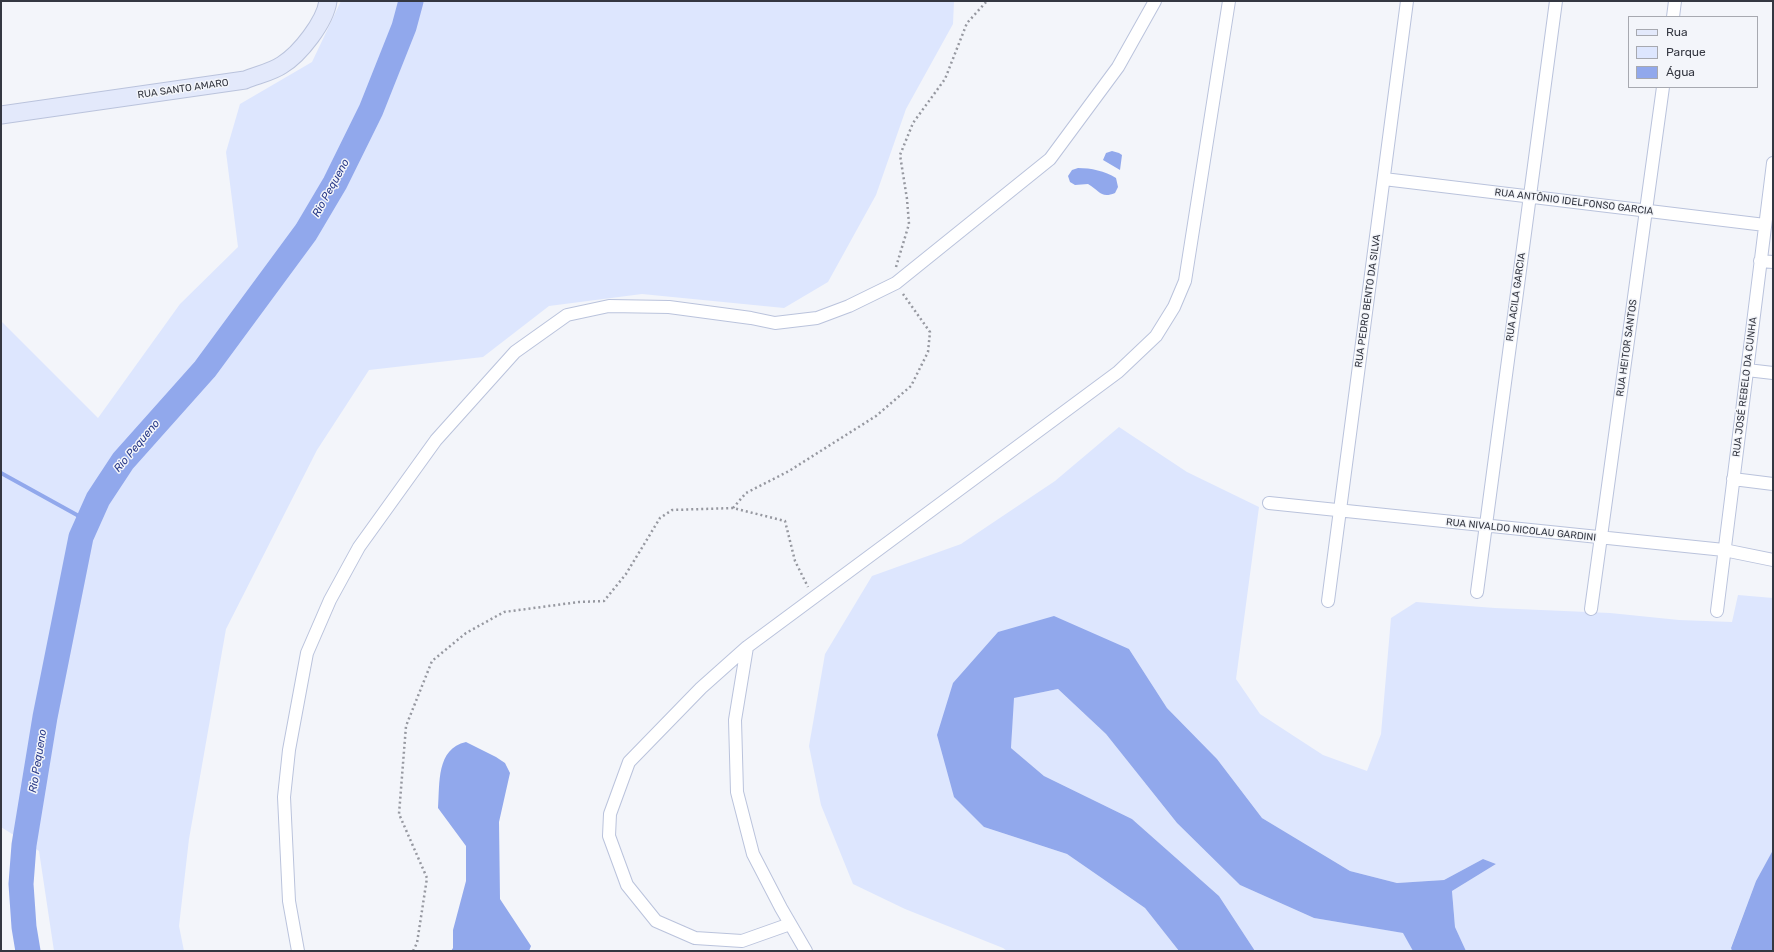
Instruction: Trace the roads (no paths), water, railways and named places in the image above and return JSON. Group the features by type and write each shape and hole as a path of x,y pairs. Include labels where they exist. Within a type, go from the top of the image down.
{"main road":[{"name":"RUA SANTO AMARO","path":"1,115 245,80 282,65 308,42 327,8 328,1"}],"street":[{"path":"298,951 289,901 284,797 289,750 307,653 330,600 359,547 436,440 515,352 567,315 609,306 669,307 751,318 775,324 817,318 849,306 896,283 1050,159 1118,67 1155,1"},
{"path":"790,924 742,941 695,938 656,921 627,885 609,836 610,814 629,762 701,688 747,647 1118,372 1156,336 1174,307 1185,281 1229,1"},
{"name":"RUA PEDRO BENTO DA SILVA","path":"1328,601 1407,1"},
{"name":"RUA ACILA GARCIA","path":"1477,592 1556,1"},
{"path":"1673,16 1675,1"},
{"name":"RUA HEITOR SANTOS","path":"1592,609 1600,538 1663,88"},
{"name":"RUA JOSÉ REBELO DA CUNHA","path":"1717,611 1760,261 1773,168"},
{"name":"RUA ANTÔNIO IDELFONSO GARCIA","path":"1384,180 1765,225"},
{"path":"1760,261 1773,262"},
{"path":"1747,370 1773,373"},
{"path":"1733,479 1773,484"},
{"name":"RUA NIVALDO NICOLAU GARDINI","path":"1269,503 1724,550 1773,560"},
{"path":"747,647 735,720 737,792 753,854 806,951"}],"water":[{"path":"1112,151 1122,155 1120,170 1103,160 1106,153"},
{"path":"1078,168 1098,170 1116,178 1118,187 1115,193 1103,195 1088,184 1075,185 1070,182 1068,176 1072,170"},
{"path":"1054,616 1129,649 1167,708 1217,759 1262,818 1350,871 1397,883 1444,880 1483,859 1496,864 1452,891 1455,927 1466,951 1413,951 1403,933 1314,918 1240,885 1177,823 1106,734 1058,689 1014,698 1011,748 1044,776 1132,819 1219,896 1255,951 1179,951 1145,908 1067,854 984,827 954,797 937,735 953,683 998,632"},
{"path":"466,742 505,763 510,773 499,822 500,899 531,946 529,951 451,951 453,948 453,930 466,881 466,846 438,808 439,788 444,759 456,746"},
{"path":"1773,850 1773,951 1732,951 1731,948 1756,881"}],"waterway":[{"name":"Rio Pequeno","path":"28,951 24,927 21,884 24,845 45,717 81,537 98,499 123,461 205,369 306,232 335,183 371,110 404,27 411,1"},
{"path":"1,473 77,515 87,524"}]}
